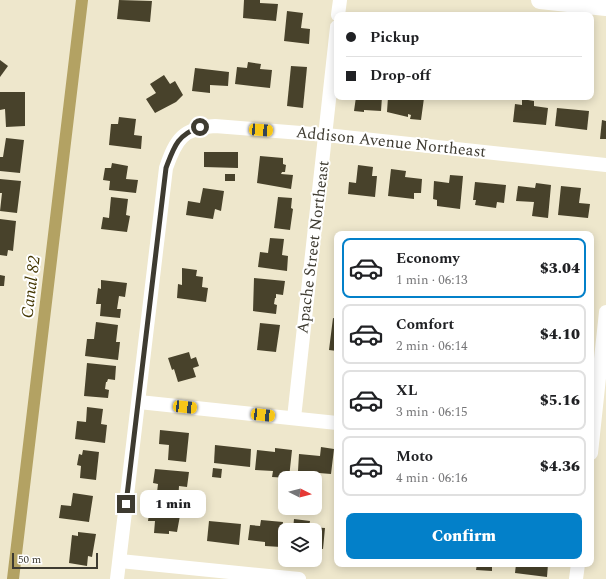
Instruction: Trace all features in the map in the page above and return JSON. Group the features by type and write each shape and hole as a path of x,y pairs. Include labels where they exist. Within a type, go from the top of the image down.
{"main road":[{"path":"540,0 606,7"}],"street":[{"path":"338,12 340,0"},
{"name":"Apache Street Northeast","path":"294,418 334,56"},
{"name":"Addison Avenue Northeast","path":"139,402 166,168 179,139 188,131 200,127 215,126 326,135 606,165"},
{"path":"594,423 606,312"},
{"path":"117,579 139,402 334,423"},
{"path":"120,562 299,579"},
{"path":"576,579 578,567"}],"building":[{"path":"119,0 152,1 150,22 117,19"},
{"path":"244,0 260,0 260,3 278,4 276,21 243,18"},
{"path":"287,11 303,13 301,28 310,29 309,44 284,41"},
{"path":"0,60 8,66 0,77"},
{"path":"248,62 261,64 260,69 272,70 270,88 235,84 237,67 247,68"},
{"path":"291,66 307,67 303,108 287,106"},
{"path":"195,68 229,72 228,86 210,85 210,93 192,91"},
{"path":"164,75 170,84 175,81 183,95 176,102 155,113 146,99 156,93 150,84"},
{"path":"0,92 25,92 25,126 6,127 5,109 0,110"},
{"path":"356,100 382,100 381,111 354,111"},
{"path":"388,100 424,100 421,120 410,119 411,115 408,114 408,117 387,112"},
{"path":"522,100 528,100 534,101 534,106 548,108 546,125 513,122 515,104 522,105"},
{"path":"557,108 589,111 587,130 555,126"},
{"path":"119,117 136,119 134,135 142,136 141,149 109,145 111,124 118,124"},
{"path":"602,120 606,121 606,139 600,139"},
{"path":"6,138 24,140 20,173 0,171 0,157 3,157"},
{"path":"204,152 238,152 238,168 204,167"},
{"path":"260,156 283,158 283,164 286,165 285,172 282,172 281,174 293,175 291,189 257,183"},
{"path":"112,163 128,166 126,179 138,180 136,193 109,190 110,181 103,180 105,168 111,168"},
{"path":"358,165 373,167 372,176 377,176 375,197 348,194 349,182 356,183"},
{"path":"391,169 406,171 405,177 422,179 421,193 414,193 414,199 388,196"},
{"path":"225,174 235,174 235,181 225,181"},
{"path":"450,175 463,176 460,209 437,206 437,200 433,199 434,181 449,183"},
{"path":"0,179 21,181 17,213 0,211 2,193 0,193"},
{"path":"475,182 506,185 504,203 497,202 496,208 475,205 476,200 473,200"},
{"path":"536,183 551,185 548,218 532,216 534,202 516,201 518,186 535,188"},
{"path":"561,186 581,188 579,203 590,204 588,218 558,215"},
{"path":"203,188 224,191 221,211 215,209 213,219 186,215 188,201 200,203"},
{"path":"111,197 128,199 126,215 130,216 127,232 101,229 103,217 109,218"},
{"path":"278,197 292,198 291,208 293,209 290,230 274,228"},
{"path":"0,219 16,221 13,251 8,250 7,256 0,255"},
{"path":"270,238 284,239 282,255 288,256 287,271 258,267 260,252 268,253"},
{"path":"182,268 197,270 196,276 203,277 202,287 208,288 206,302 177,298 178,284 182,285"},
{"path":"0,275 5,276 4,286 0,286"},
{"path":"254,278 285,281 283,295 276,294 274,304 277,305 276,314 253,311"},
{"path":"101,280 127,283 125,297 119,296 117,309 121,309 120,318 100,316 101,304 96,304 98,288 101,289"},
{"path":"333,318 334,351 329,350"},
{"path":"96,322 118,325 116,342 120,342 118,360 85,356 87,339 94,339"},
{"path":"260,323 280,325 276,352 257,350"},
{"path":"189,352 191,359 196,357 199,366 193,368 196,377 178,382 174,369 172,370 168,358"},
{"path":"87,363 116,366 115,380 108,379 106,382 105,389 109,390 108,398 84,396"},
{"path":"87,407 103,409 101,424 107,425 105,443 75,439 77,421 86,422"},
{"path":"160,430 189,433 186,462 168,460 169,445 159,444"},
{"path":"215,445 251,449 250,467 214,463"},
{"path":"321,447 334,449 331,474 322,473 322,471 298,471 299,454 320,456"},
{"path":"275,448 292,450 290,471 278,471 278,477 272,477 273,471 255,470 257,450 275,452"},
{"path":"83,450 99,452 96,480 80,478 81,466 77,465 79,454 82,455"},
{"path":"213,468 222,469 221,478 212,477"},
{"path":"155,469 189,472 187,487 179,486 178,503 156,501 158,484 153,483"},
{"path":"73,493 93,496 89,522 59,518 61,505 71,506"},
{"path":"150,506 181,510 177,532 169,531 169,534 154,533 155,521 148,521"},
{"path":"294,519 310,521 310,523 294,523"},
{"path":"261,520 283,522 278,523 278,547 265,546 265,542 248,540 250,525 260,526"},
{"path":"209,521 241,524 239,545 207,541"},
{"path":"322,528 325,528 322,549"},
{"path":"78,532 96,534 92,557 88,556 87,566 69,563 72,535 78,536"},
{"path":"476,567 492,567 492,571 476,570"},
{"path":"516,567 548,567 547,577 515,573"}],"waterway":[{"name":"Canal 82","path":"13,579 82,0"}],"route":[{"path":"126,504 166,168 171,153 179,139 188,131 200,127"}]}
